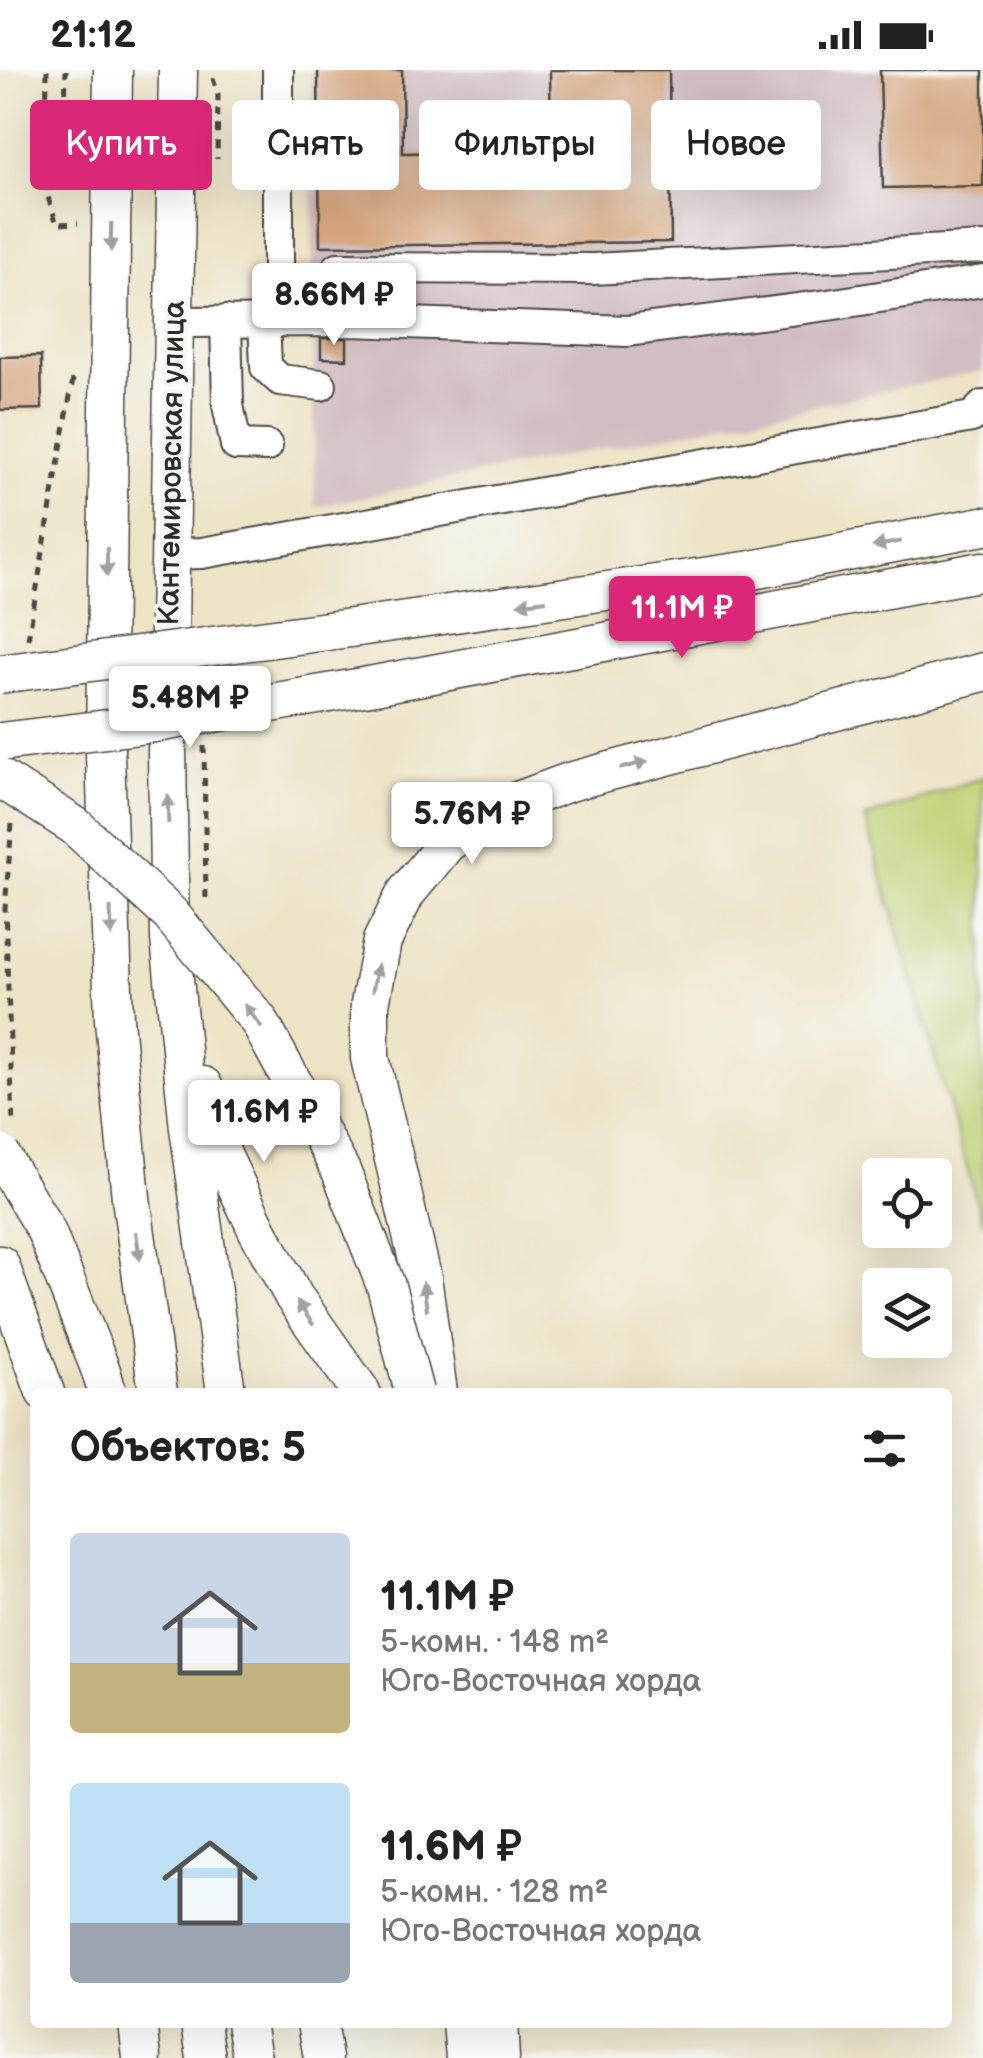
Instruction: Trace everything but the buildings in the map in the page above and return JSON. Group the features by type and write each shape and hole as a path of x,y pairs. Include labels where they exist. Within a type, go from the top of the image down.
{"main road":[{"name":"Кантемировская улица","path":"113,70 106,754 114,1020 131,1198 157,1388"},
{"name":"Кантемировская улица","path":"178,70 167,753 170,938 189,1128 225,1388"},
{"path":"0,674 358,628 752,570 983,526"},
{"path":"0,742 156,722 369,686 983,572"},
{"path":"437,1388 422,1277 370,1058 370,1004 382,941 406,894 447,843 499,808 569,782 983,672"},
{"path":"0,778 75,826 170,914 258,1021 341,1171 386,1286 413,1388"},
{"path":"170,938 200,1078 222,1155 294,1297 359,1388"},
{"path":"0,1154 46,1231 105,1388"},
{"path":"0,1266 44,1388"},
{"path":"139,2028 142,2058"},
{"path":"202,2028 206,2058"},
{"path":"247,2028 252,2058"},
{"path":"318,2028 323,2058"},
{"path":"462,2028 465,2058"},
{"path":"498,2028 500,2058"}],"lane":[{"path":"278,70 278,288 264,320 266,367 280,380 320,385"},
{"path":"338,268 593,269 983,248"},
{"path":"175,322 352,320 628,332 983,280"},
{"path":"226,321 228,405 236,445 267,446"},
{"path":"169,554 202,554 953,421 972,417 983,406"}],"path":[{"path":"65,100 66,70"},
{"path":"217,159 218,94"}],"shaded area":[{"path":"311,70 983,70 983,371 315,507 312,190 399,190 399,100 311,100"}],"green space":[{"path":"983,777 983,1223 865,818"}]}
